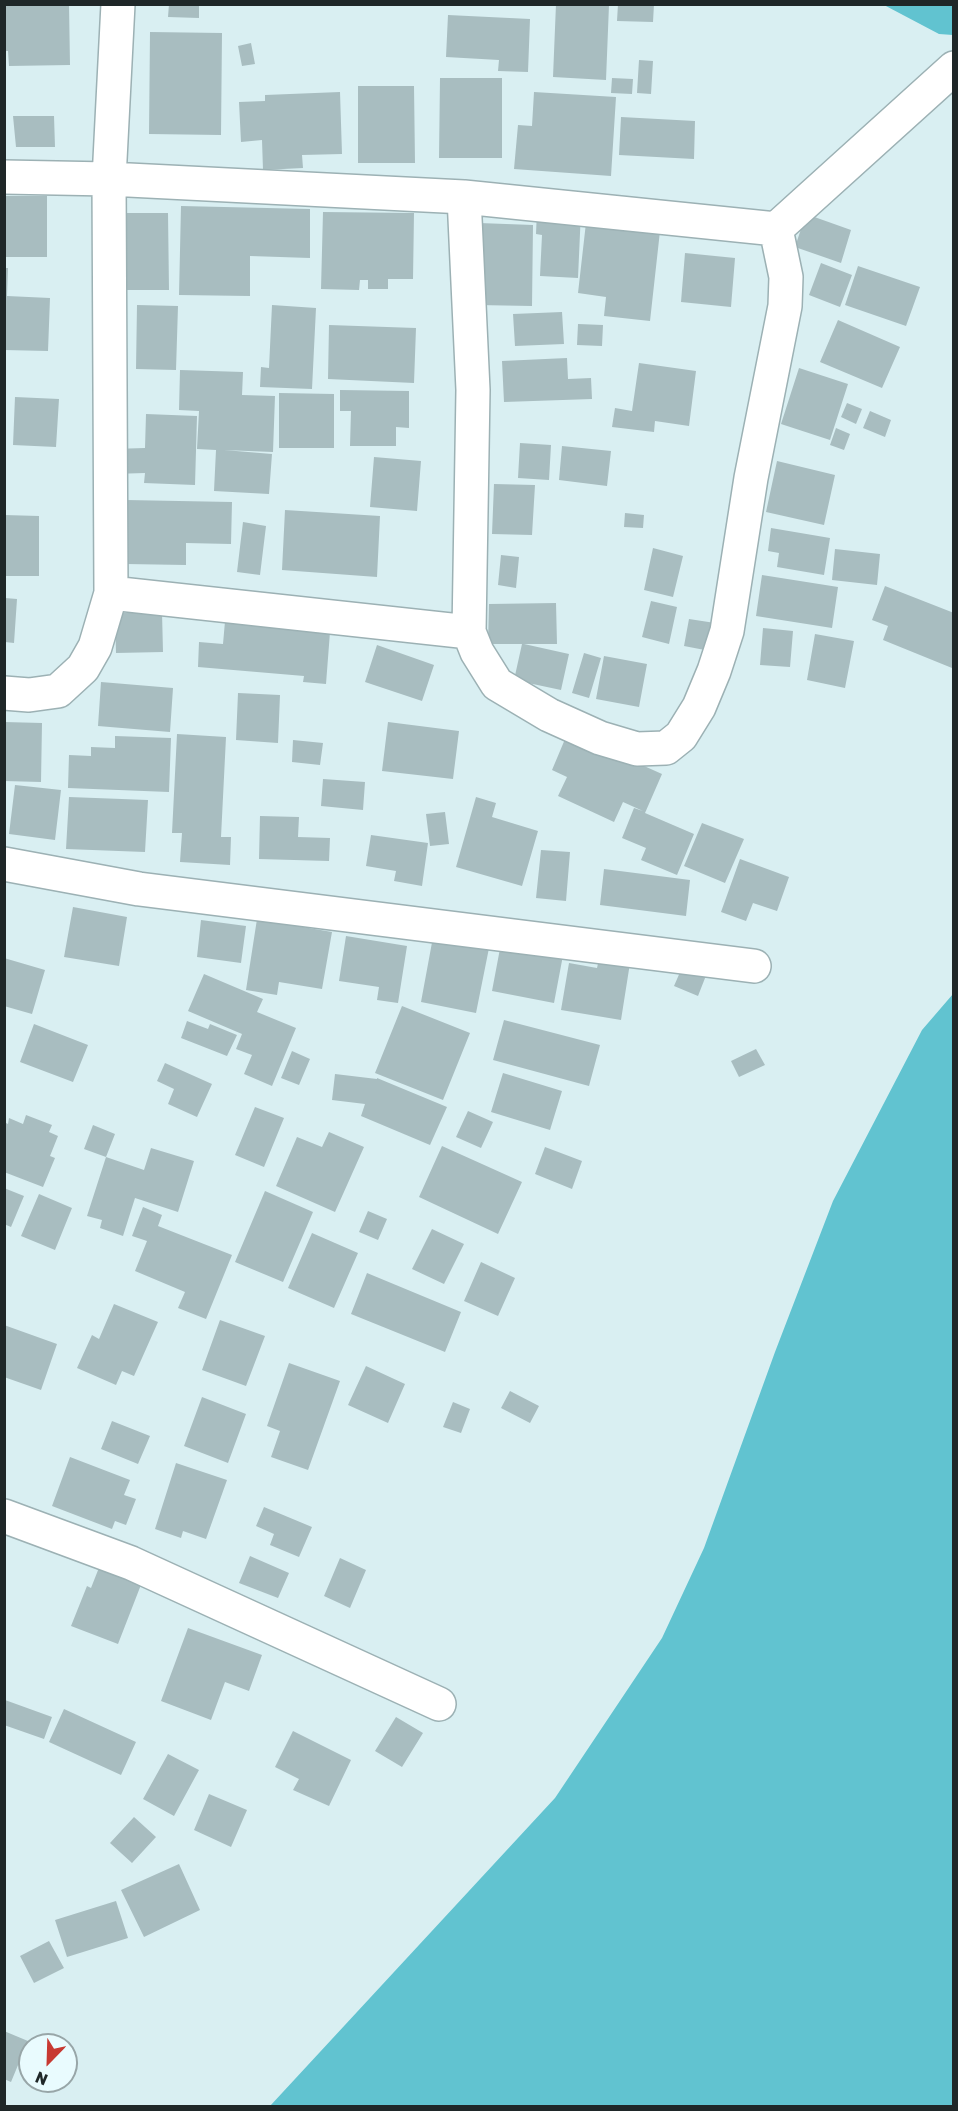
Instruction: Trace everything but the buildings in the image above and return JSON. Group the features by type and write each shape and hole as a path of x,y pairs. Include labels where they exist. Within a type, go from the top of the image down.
{"street":[{"path":"4,693 29,695 58,691 83,668 95,647 111,592 109,179 118,4"},
{"path":"4,177 109,179 464,197 776,229 954,68"},
{"path":"464,197 473,390 469,632 477,652 497,684 549,715 600,738 637,749 666,748 681,736 699,707 727,631 751,478 785,306 786,277 776,229"},
{"path":"111,592 469,632"},
{"path":"4,864 139,890 754,966"},
{"path":"4,1516 130,1563 438,1704"}],"water":[{"path":"884,5 953,5 953,35 939,34"},
{"path":"953,994 953,2106 270,2106 555,1798 662,1638 704,1548 833,1201 922,1030"}]}
